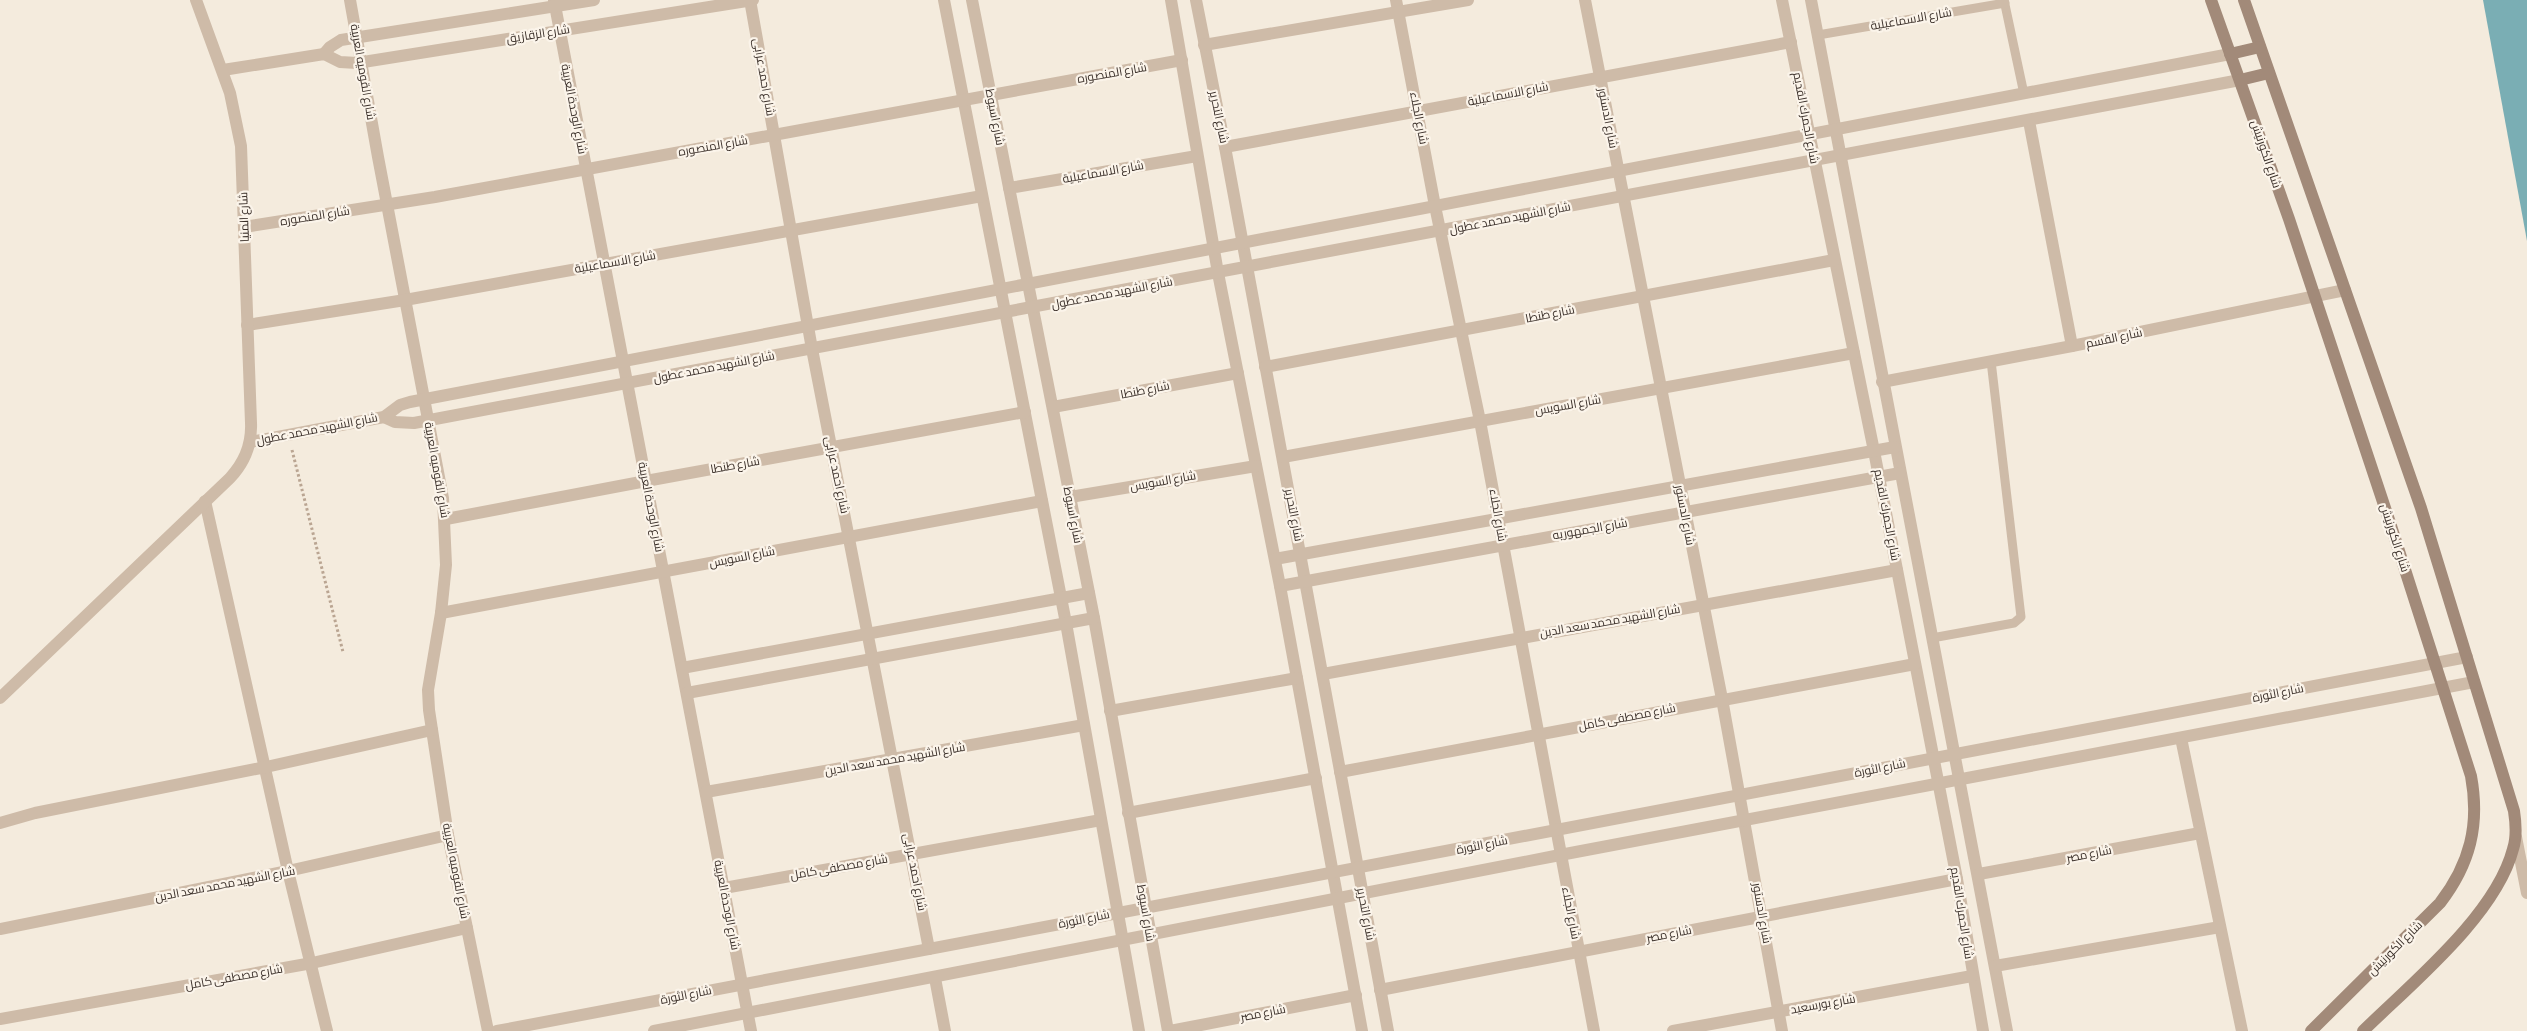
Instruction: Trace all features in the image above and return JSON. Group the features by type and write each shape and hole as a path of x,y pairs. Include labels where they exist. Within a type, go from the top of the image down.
{"main road":[{"name":"شارع الكورنيش","path":"2211,0 2392,526 2471,776 2474,795 2474,833 2464,867 2440,904 2311,1031"},
{"path":"2244,0 2421,508 2514,811 2516,838 2509,861 2481,910 2463,932 2363,1031"},
{"path":"2230,54 2260,47"},
{"path":"2240,80 2269,73"}],"street":[{"name":"شارع المنيا","path":"196,0 223,70 230,93 241,146 248,324 250,442"},
{"name":"شارع القوميه العربية","path":"350,0 405,300 439,469 446,520 446,565 442,613 428,690 432,730 448,835 488,1031"},
{"name":"شارع الزقازيق","path":"324,54 330,47 341,40 554,3 594,0"},
{"name":"شارع الزقازيق","path":"223,70 324,54 340,62 361,62 751,0"},
{"name":"شارع احمد عرابى","path":"751,0 812,349 870,634 929,949"},
{"path":"944,0 1066,623 1139,1031"},
{"name":"شارع اسيوط","path":"972,0 1094,618 1145,908 1169,1031"},
{"name":"شارع التحرير","path":"1171,0 1218,273 1275,559 1362,1031"},
{"name":"شارع التحرير","path":"1196,0 1283,457 1388,1031"},
{"path":"1204,45 1397,6 1468,0"},
{"name":"شارع الدستور","path":"1585,0 1722,699 1782,1031"},
{"name":"شارع الجمرك القديم","path":"1782,0 1874,450 1957,879 1972,976 1983,1031"},
{"name":"شارع الجمرك القديم","path":"1811,0 1882,382 1979,874 2007,1031"},
{"name":"شارع الوحدة العربية","path":"554,3 751,1031"},
{"name":"شارع الجلاء","path":"1397,6 1435,206 1480,421 1594,1031"},
{"name":"شارع الاسماعيلية","path":"1225,147 1791,42"},
{"name":"شارع الشهيد محمد عطول","path":"250,442 384,417 400,405 424,400 1618,171 1810,136 2230,54"},
{"name":"شارع المنصوره","path":"244,227 387,205 586,170 1182,60"},
{"name":"شارع الشهيد محمد عطول","path":"384,417 395,422 405,423 428,420 2240,80"},
{"path":"2029,121 2072,346"},
{"name":"شارع الاسماعيلية","path":"1009,188 1197,156"},
{"name":"شارع الاسماعيلية","path":"248,324 405,300 982,196"},
{"name":"شارع طنطا","path":"1265,367 1834,260"},
{"name":"شارع القسم","path":"1882,382 2072,346 2346,290"},
{"name":"شارع السويس","path":"1283,457 1854,353"},
{"name":"شارع طنطا","path":"1053,407 1238,373"},
{"name":"شارع طنطا","path":"446,520 646,481 1025,412"},
{"path":"0,698 237,470 246,455 250,442"},
{"path":"1275,559 1895,447"},
{"name":"شارع السويس","path":"1070,498 1256,466"},
{"name":"شارع الجمهوريه","path":"1280,586 1900,473"},
{"path":"205,501 288,871 327,1031"},
{"name":"شارع السويس","path":"442,613 1042,501"},
{"name":"شارع الشهيد محمد سعد الدين","path":"1323,674 1897,570"},
{"path":"682,668 1089,593"},
{"path":"687,693 1094,618"},
{"name":"شارع الثورة","path":"497,1031 536,1027 742,984 1357,869 2467,657"},
{"name":"شارع مصطفى كامل","path":"1340,772 1915,664"},
{"path":"1110,711 1297,678"},
{"name":"شارع الثورة","path":"654,1031 935,978 1560,855 2474,682"},
{"name":"شارع الشهيد محمد سعد الدين","path":"706,792 1084,725"},
{"path":"0,823 35,813 266,767 432,730"},
{"path":"2181,738 2242,1031"},
{"path":"1128,813 1316,778"},
{"name":"شارع مصطفى كامل","path":"724,888 1101,820"},
{"name":"شارع مصر","path":"1979,874 2200,833"},
{"name":"شارع الشهيد محمد سعد الدين","path":"0,929 288,871 448,835"},
{"path":"2516,838 2527,893"},
{"name":"شارع مصر","path":"1380,990 1957,879"},
{"path":"1995,966 2220,927"},
{"name":"شارع مصطفى كامل","path":"0,1020 312,964 467,928"},
{"name":"شارع بورسعيد","path":"1673,1031 1972,976"},
{"path":"935,978 946,1031"},
{"name":"شارع مصر","path":"1169,1031 1356,994"}],"lane":[{"name":"شارع الاسماعيلية","path":"1818,35 2004,2"},
{"path":"2004,2 2024,94"},
{"path":"1932,638 2014,623 2021,616 1991,361"}],"path":[{"path":"288,435 343,652"}],"water":[{"path":"2483,0 2527,0 2527,241"}]}
